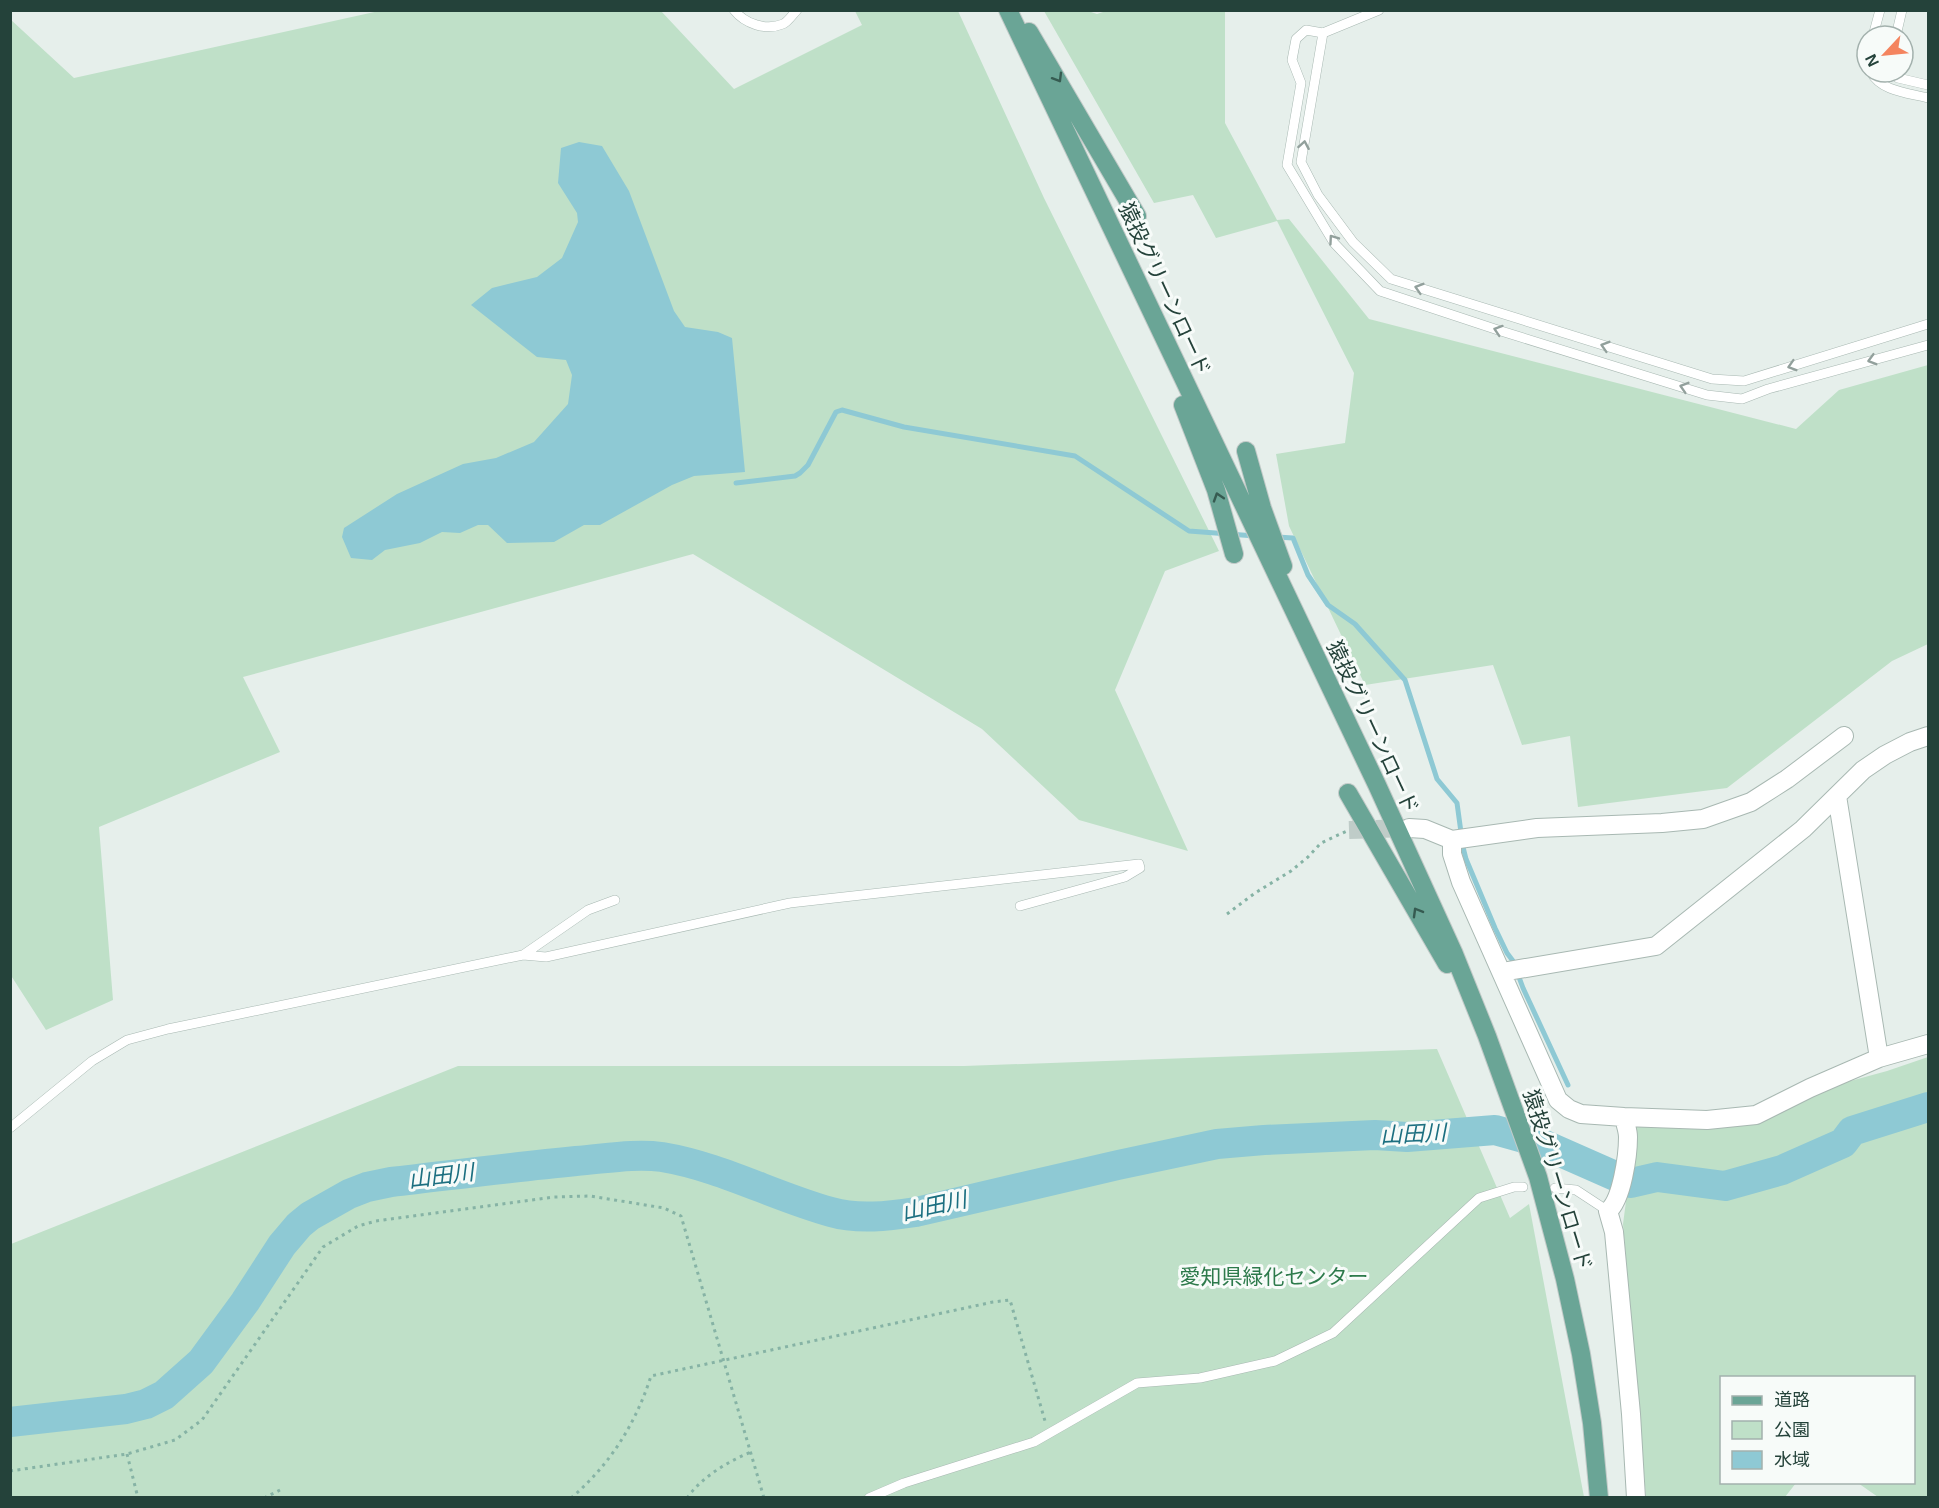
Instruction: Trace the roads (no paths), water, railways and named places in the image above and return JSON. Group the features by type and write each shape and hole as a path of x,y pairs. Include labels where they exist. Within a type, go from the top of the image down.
{"main road":[{"name":"猿投グリーンロード","path":"1008,10 1377,785 1454,954 1487,1036 1538,1177 1565,1280 1581,1354 1592,1423 1599,1497"},
{"path":"1016,10 1060,81 1137,216"},
{"path":"1067,135 1080,175 1187,415 1216,490 1234,554"},
{"path":"1246,451 1262,508 1279,555 1363,746 1377,785"},
{"path":"1348,793 1487,1036"}],"street":[{"path":"1409,828 1425,830 1452,840 1537,828 1662,824 1703,819 1751,802 1787,779 1844,736"},
{"path":"1502,972 1656,946 1803,830 1863,770 1910,742 1929,736"},
{"path":"1837,796 1879,1058"},
{"path":"1452,840 1452,854 1461,882 1558,1100 1569,1109 1581,1114 1624,1118 1707,1120 1756,1115 1879,1058 1929,1044"},
{"path":"1624,1118 1628,1136 1620,1193 1614,1206 1608,1211 1614,1232 1630,1402 1636,1497"}],"lane":[{"path":"734,10 740,18 762,27 783,24 797,10"},
{"path":"1379,10 1323,33 1306,30 1296,39 1292,60 1301,83 1287,165 1334,243 1380,291 1707,395 1742,399 1768,389 1929,345"},
{"path":"1323,33 1301,162 1318,195 1353,242 1391,279 1712,379 1744,381 1929,324"},
{"path":"1882,84 1888,88 1929,98"},
{"path":"10,1128 93,1061 127,1040 523,955 546,957 789,903 1139,864 1140,868 1125,877 1020,906"},
{"path":"523,955 588,910 615,900"},
{"path":"869,1497 1034,1442 1137,1383 1200,1378 1275,1361 1333,1333 1479,1197 1514,1187 1523,1187"},
{"path":"1555,1188 1576,1190 1608,1211"}],"water":[{"path":"579,142 602,146 629,191 674,311 685,327 718,332 732,338 745,472 694,476 672,485 600,525 584,525 554,542 507,543 488,525 478,525 460,533 442,532 420,543 385,550 372,560 351,558 342,537 344,528 397,494 463,464 496,458 534,442 568,404 572,375 566,360 537,357 471,305 492,288 537,277 562,258 578,222 577,213 558,183 561,148"}],"waterway":[{"path":"736,483 795,476 800,473 808,465 836,412 842,410 904,427 1075,456 1189,531 1255,536"},
{"path":"1277,537 1293,538 1308,575 1328,605 1355,624 1405,680 1437,779 1457,803 1466,859 1495,928 1513,961 1523,988 1568,1085"},
{"name":"山田川","path":"10,1422 126,1409 146,1404 164,1395 201,1362 245,1302 282,1245 299,1225 310,1216 349,1194 391,1182 506,1168 651,1156 706,1168 831,1212 852,1216 874,1216 916,1212 1217,1144 1375,1135 1407,1137 1495,1130 1538,1142 1631,1183 1657,1177 1725,1186 1782,1170 1843,1143 1852,1131 1928,1107"}],"tunnel":[{"path":"1349,830 1409,828"}],"park label":[{"name":"愛知県緑化センター","path":"1274,1276"}]}
